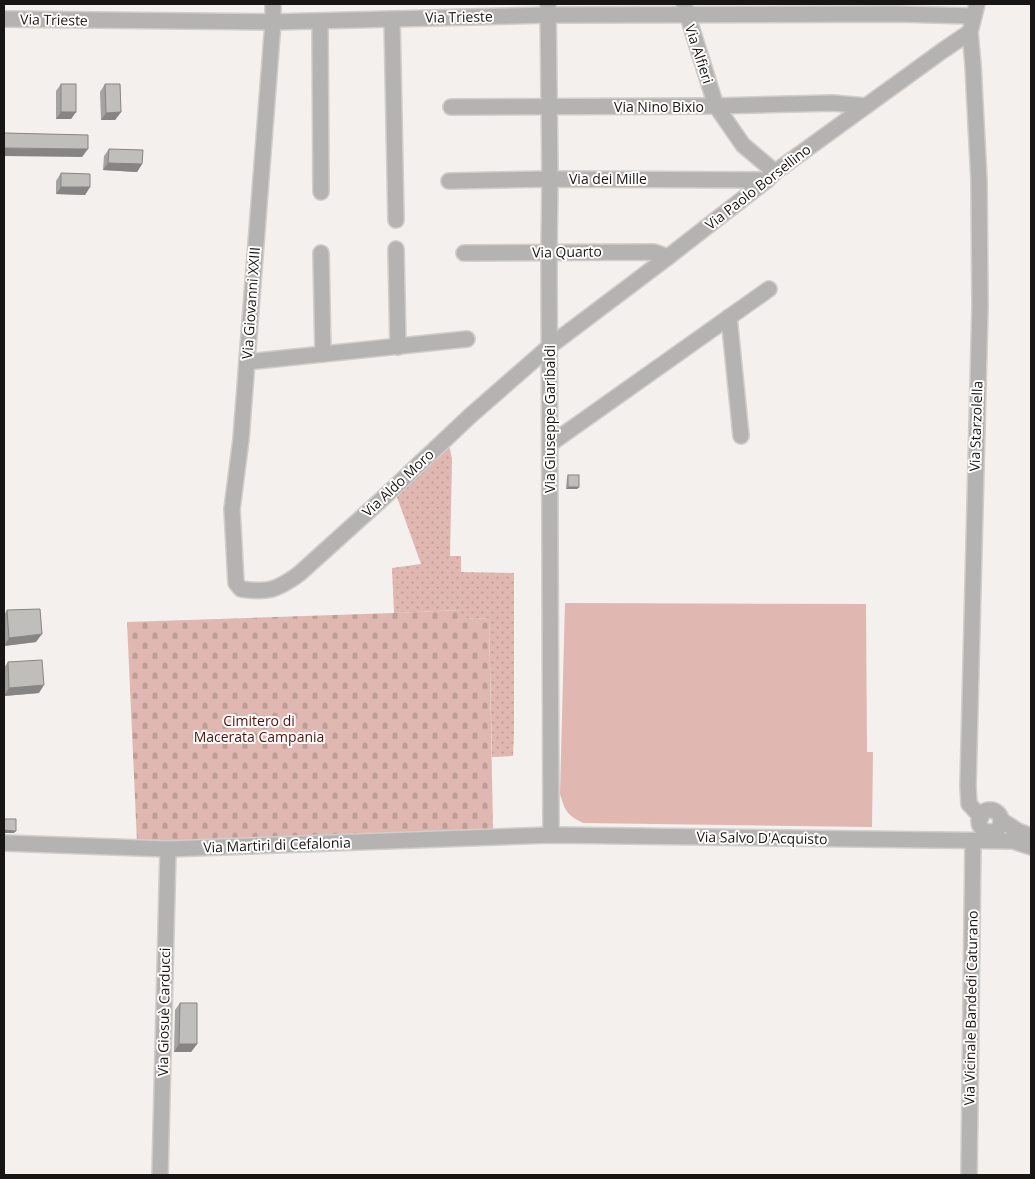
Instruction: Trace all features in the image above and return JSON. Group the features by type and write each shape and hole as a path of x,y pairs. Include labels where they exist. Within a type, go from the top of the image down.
{"street":[{"name":"Via Giovanni XXIII","path":"236,583 232,509 241,439 273,4"},
{"name":"Via Trieste","path":"4,19 273,22 392,19 548,9 685,9 897,14 975,10"},
{"name":"Via Giuseppe Garibaldi","path":"548,9 550,107 551,835"},
{"name":"Via Alfieri","path":"685,9 716,106 744,145 771,176"},
{"name":"Via Starzolella","path":"975,10 970,32 979,181 980,306 968,786 970,804 990,824"},
{"path":"392,19 396,220"},
{"path":"320,21 321,192"},
{"name":"Via Paolo Borsellino","path":"550,346 771,176 970,32"},
{"name":"Via Nino Bixio","path":"451,107 716,106 833,103 866,106"},
{"name":"Via dei Mille","path":"449,181 771,176"},
{"path":"396,249 398,346"},
{"name":"Via Quarto","path":"464,253 654,252 668,256"},
{"path":"321,254 323,354"},
{"path":"550,444 769,289"},
{"path":"730,317 740,436"},
{"path":"247,362 468,339"},
{"name":"Via Aldo Moro","path":"236,583 241,589 255,591 275,589 299,574 470,416 550,346"},
{"path":"973,841 990,824 1031,836"},
{"name":"Via Salvo D'Acquisto","path":"990,824 1013,842"},
{"name":"Via Salvo D'Acquisto","path":"551,835 973,841 1013,842 1031,847"},
{"name":"Via Martiri di Cefalonia","path":"4,843 168,849 551,835"},
{"name":"Via Vicinale Bandedi Caturano","path":"968,1175 973,841"},
{"name":"Via Giosuè Carducci","path":"160,1175 168,849"}],"green space":[{"path":"449,444 452,459 450,556 461,556 461,572 514,573 513,756 492,757 489,618 461,619 459,610 394,613 392,568 421,564 397,497"},
{"path":"565,603 866,604 867,752 873,752 872,827 583,823 570,815 565,809 560,794"},
{"name":"Cimitero di Macerata Campania","path":"460,610 462,619 489,618 493,830 211,842 137,842 127,622"}],"building":[{"path":"61,84 76,84 76,112 61,112"},
{"path":"105,84 120,84 121,112 106,113"},
{"path":"4,133 88,135 88,149 4,148"},
{"path":"109,149 143,150 142,164 108,163"},
{"path":"61,173 90,174 90,187 61,187"},
{"path":"568,475 579,475 579,487 568,487"},
{"path":"40,609 42,634 9,638 7,610"},
{"path":"42,660 44,685 9,688 8,662"},
{"path":"4,819 16,819 16,831 4,830"},
{"path":"180,1003 197,1003 197,1044 179,1044"}]}
